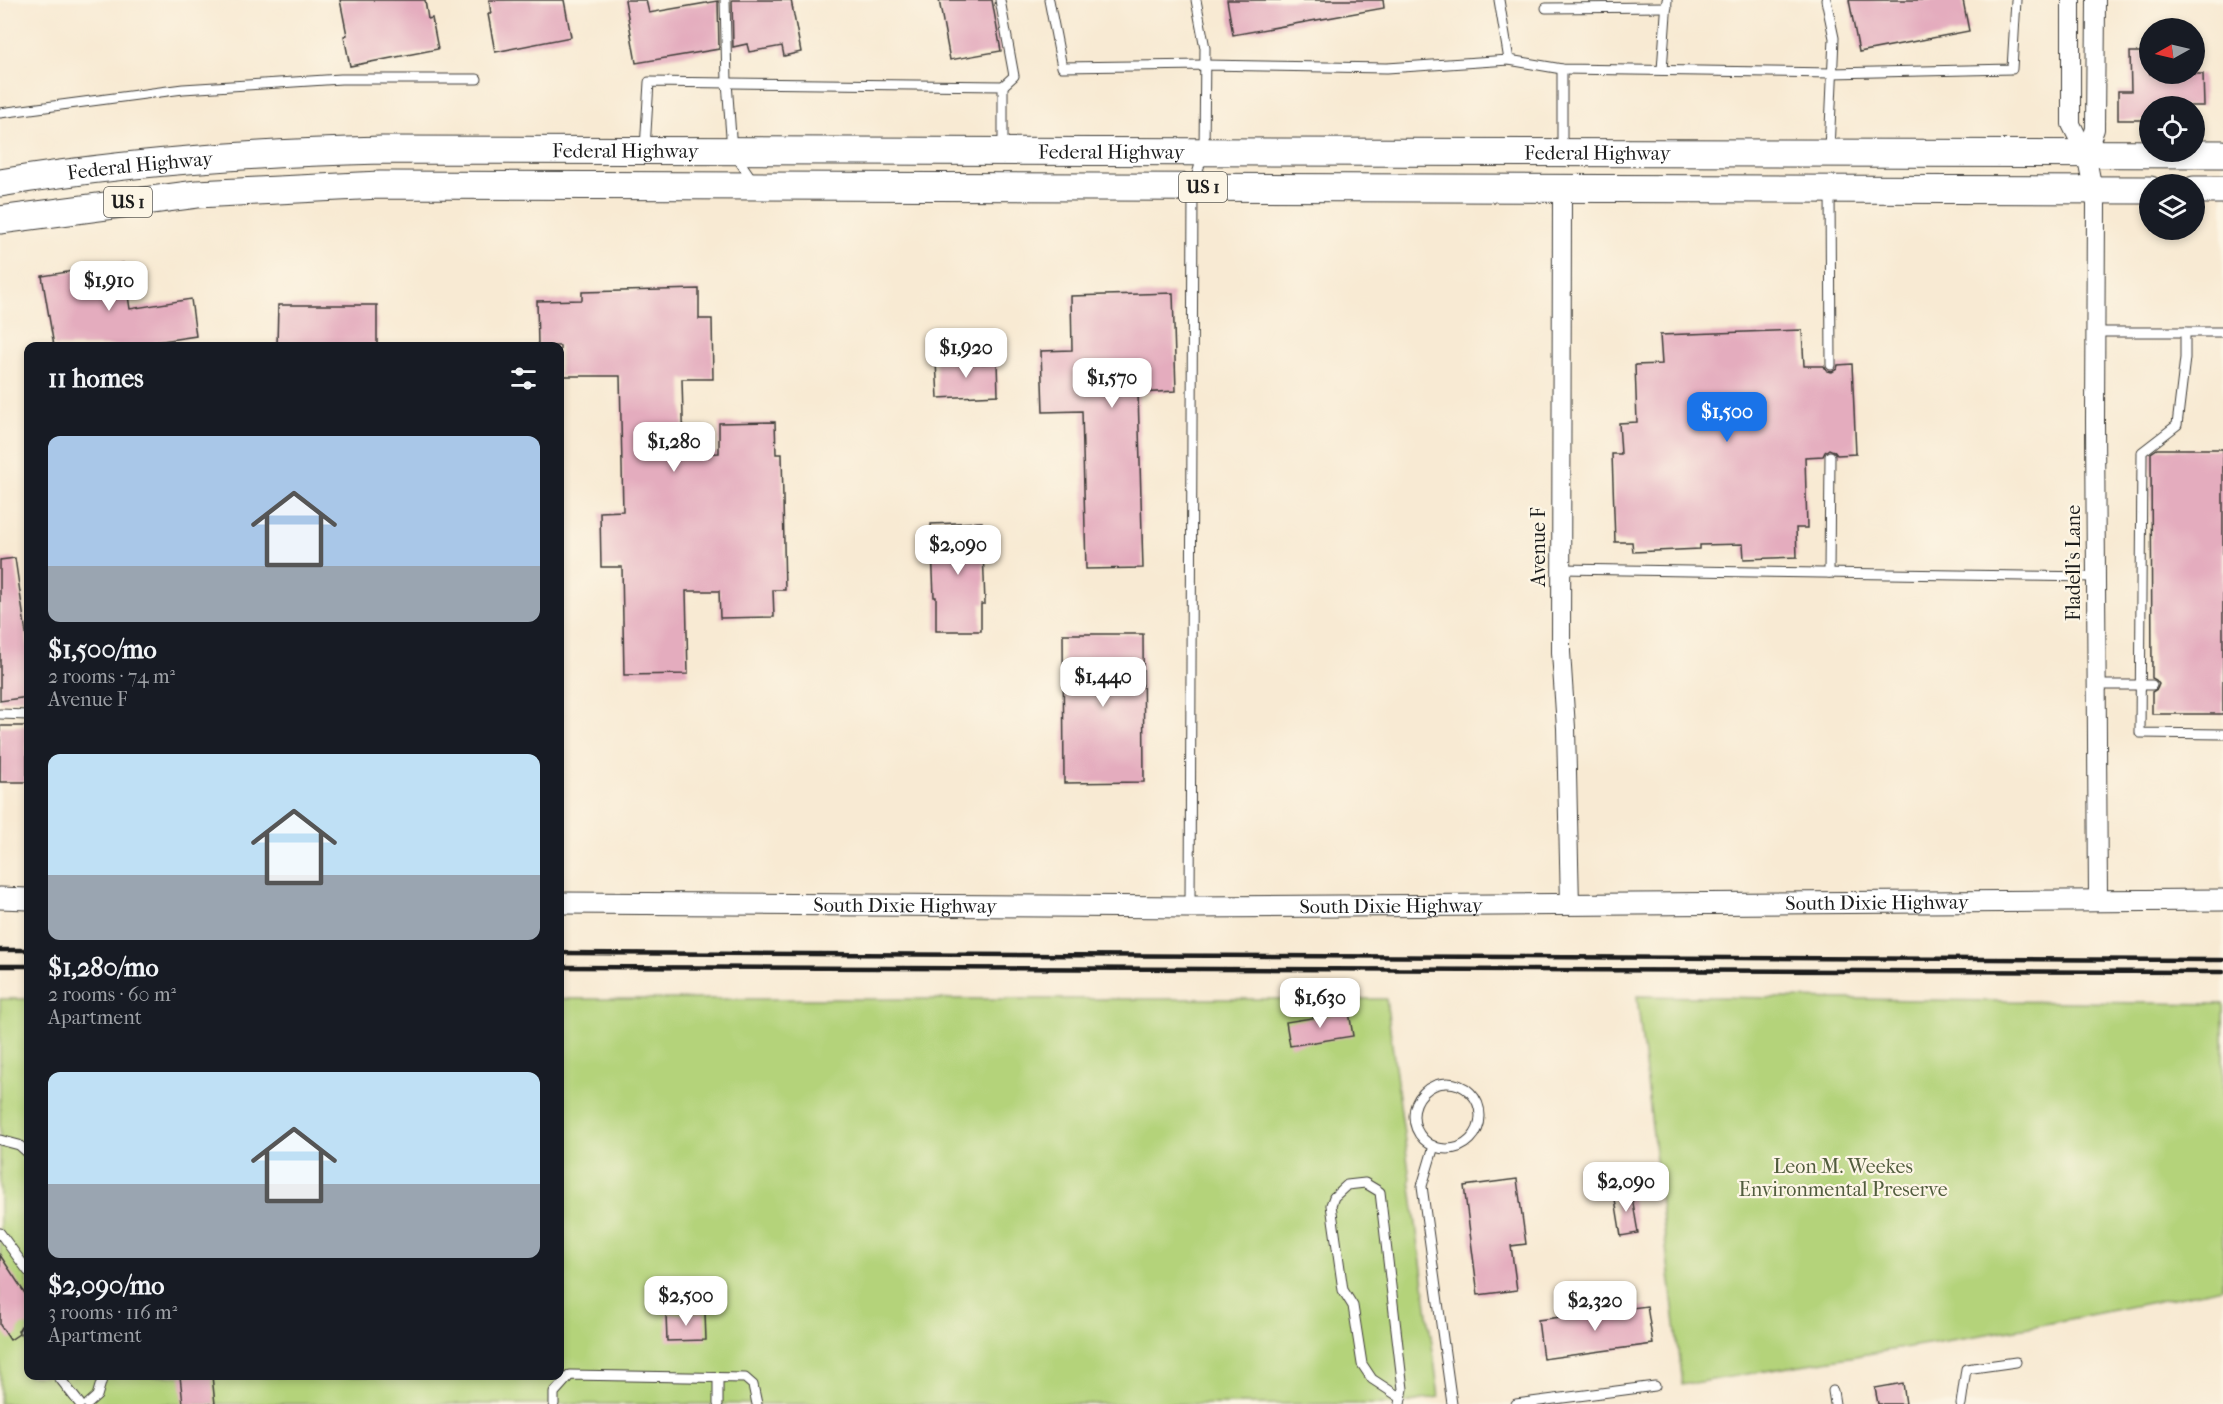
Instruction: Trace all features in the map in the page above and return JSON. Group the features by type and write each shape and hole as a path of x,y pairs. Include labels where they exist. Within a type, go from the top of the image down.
{"main road":[{"name":"Federal Highway","path":"0,183 113,167 315,151 2223,154"},
{"path":"159,199 162,190 191,160"},
{"name":"Federal Highway","path":"0,219 159,199 257,190 380,185 2139,190"},
{"path":"2205,190 2223,190"}],"street":[{"name":"Fladell's Lane","path":"2071,0 2071,124 2086,154 2096,204 2098,900"},
{"path":"2086,154 2096,129 2096,0"},
{"name":"Avenue F","path":"1562,188 1561,652 1566,728 1570,905"},
{"path":"0,898 24,898"},
{"name":"South Dixie Highway","path":"564,903 1190,907 2223,900"}],"lane":[{"path":"726,0 727,82 732,150 755,185"},
{"path":"1000,0 1014,76 1004,86 1002,151"},
{"path":"1049,0 1062,67 1204,65 1387,68 1509,60 1562,69 1832,73 2012,69 2016,0"},
{"path":"1190,907 1193,187 1204,152 1205,48 1196,0"},
{"path":"1499,0 1509,60"},
{"path":"1826,0 1834,38 1829,153"},
{"path":"1546,8 1667,3 1662,70"},
{"path":"1562,69 1562,153"},
{"path":"0,113 183,89 341,79 477,79"},
{"path":"645,150 649,82 1004,86"},
{"path":"1830,189 1831,365"},
{"path":"2096,332 2223,332"},
{"path":"2185,332 2185,358 2177,425 2142,452 2140,733 2223,734"},
{"path":"1829,573 1830,456"},
{"path":"1561,569 2096,578"},
{"path":"2097,685 2152,685"},
{"path":"0,714 24,715"},
{"path":"1443,1083 1461,1086 1475,1098 1479,1107 1480,1116 1475,1134 1469,1141 1452,1149 1434,1146 1419,1134 1416,1125 1416,1106 1420,1098 1434,1086 1443,1083"},
{"path":"0,1140 19,1145 24,1149"},
{"path":"1434,1146 1422,1186 1452,1404"},
{"path":"1356,1183 1365,1183 1380,1192 1403,1389 1400,1401 1372,1379 1362,1364 1353,1306 1343,1290 1331,1205 1340,1190 1356,1183"},
{"path":"0,1233 24,1266"},
{"path":"1961,1404 1966,1369 2016,1362"},
{"path":"554,1404 554,1393 570,1375 745,1378 753,1385 757,1404"},
{"path":"718,1378 718,1404"},
{"path":"61,1380 80,1404"},
{"path":"88,1404 97,1396 102,1380"},
{"path":"1516,1404 1655,1386"},
{"path":"1833,1391 1835,1404"}],"green space":[{"name":"Leon M. Weekes Environmental Preserve","path":"1637,996 2223,1004 2223,1288 2035,1326 1682,1385"},
{"path":"0,999 24,999 24,1380 564,1380 564,999 1386,999 1439,1397 1398,1404 0,1404"}],"building":[{"path":"340,0 425,0 428,19 432,18 438,49 350,66"},
{"path":"489,0 564,0 571,37 495,52 488,14 491,14"},
{"path":"625,0 646,0 649,13 718,1 719,49 636,63"},
{"path":"732,0 791,0 801,52 784,56 782,46 749,52 747,44 733,47"},
{"path":"939,0 992,0 1001,51 950,60"},
{"path":"1227,0 1383,0 1384,8 1233,35"},
{"path":"1849,0 1963,0 1969,31 1859,52"},
{"path":"2130,52 2139,52 2139,84 2203,84 2204,96 2139,96 2139,120 2118,120 2118,91 2131,91"},
{"path":"123,263 130,309 191,299 196,336 155,342 53,342 42,276"},
{"path":"699,289 699,319 712,319 713,379 682,379 684,454 719,453 719,423 775,422 776,454 782,454 785,590 773,590 774,617 720,618 719,591 686,591 688,674 624,675 622,567 601,567 600,512 623,511 620,376 564,376 564,342 538,342 537,301 582,300 582,292"},
{"path":"1173,293 1176,391 1138,393 1143,568 1086,569 1082,411 1043,412 1041,351 1072,350 1071,296"},
{"path":"278,305 377,305 377,342 277,342"},
{"path":"1802,330 1804,366 1824,366 1827,371 1832,372 1837,369 1838,365 1852,364 1856,454 1837,455 1829,449 1823,456 1805,457 1807,528 1796,528 1797,557 1744,559 1743,544 1700,545 1700,549 1633,552 1632,542 1615,542 1612,454 1621,454 1619,423 1637,422 1635,365 1662,364 1660,335"},
{"path":"976,360 976,364 997,363 998,395 938,398 936,362"},
{"path":"2157,449 2223,449 2223,714 2152,714 2152,692 2159,684 2152,678 2151,453"},
{"path":"982,522 985,604 981,604 981,631 936,631 931,524"},
{"path":"15,558 24,620 24,698 0,701 0,560"},
{"path":"1063,634 1143,634 1144,782 1064,783"},
{"path":"0,726 24,726 24,782 0,782"},
{"path":"1349,1012 1353,1036 1290,1046 1286,1022"},
{"path":"1517,1179 1526,1244 1511,1246 1517,1290 1478,1295 1464,1186"},
{"path":"1631,1191 1638,1233 1621,1236 1614,1193"},
{"path":"0,1255 24,1292 24,1326 18,1331 19,1334 10,1340 0,1325"},
{"path":"1647,1306 1653,1344 1543,1359 1538,1320"},
{"path":"705,1313 706,1340 667,1341 666,1314"},
{"path":"180,1380 212,1380 215,1404 183,1404"},
{"path":"1903,1383 1906,1404 1878,1404 1875,1388"}],"railway":[{"path":"0,950 24,950"},
{"path":"564,953 2223,960"},
{"path":"0,966 24,966"},
{"path":"564,967 2223,972"}]}
